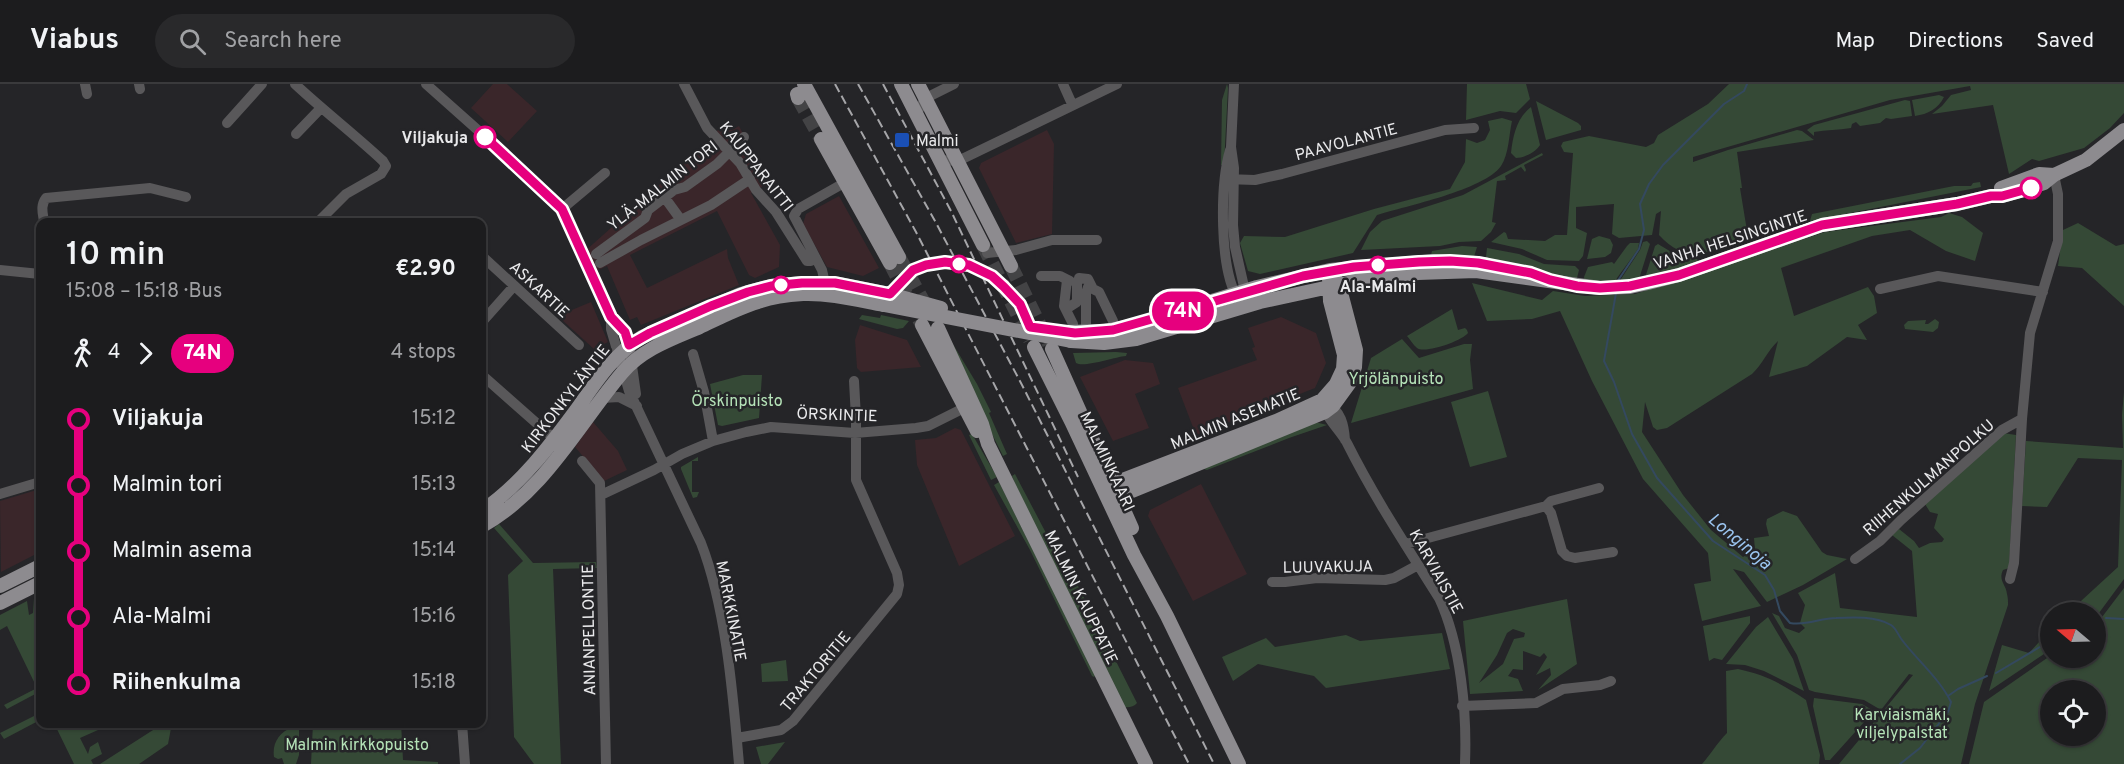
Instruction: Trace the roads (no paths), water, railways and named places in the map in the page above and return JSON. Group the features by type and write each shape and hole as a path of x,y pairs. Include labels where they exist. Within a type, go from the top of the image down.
{"main road":[{"path":"901,84 985,249"},
{"path":"918,84 1011,266"},
{"path":"800,92 894,260"},
{"name":"VANHA HELSINGINTIE","path":"1070,333 1104,343 1136,339 1243,307 1333,286 1357,281 1440,272 1476,271 1600,288 1648,283 1687,272 1822,225 1950,205 1991,196 2000,188 2039,174 2054,175 2097,153 2124,129"},
{"path":"821,139 850,180"},
{"name":"VANHA HELSINGINTIE","path":"1070,333 1113,330 1240,293 1330,270 1450,261 1478,263 1531,273 1550,280"},
{"name":"MALMIN ASEMATIE","path":"1113,492 1296,425 1327,406 1343,369 1344,355 1330,301 1333,286 1330,270"},
{"name":"KIRKONKYLÄNTIE","path":"486,523 530,489 552,464 559,443 623,350 650,333 748,292 771,286 835,283 872,297"},
{"name":"KIRKONKYLÄNTIE","path":"486,508 559,443 627,368 647,351 760,301 803,294 872,297 1070,333"},
{"name":"MALMIN KAUPPATIE","path":"922,325 988,444 1146,764"},
{"name":"MALMIN KAUPPATIE","path":"938,328 968,406"},
{"name":"MALMINKAARI","path":"1034,346 1113,492 1142,552 1153,589 1239,764"},
{"name":"MALMINKAARI","path":"1052,349 1113,492"},
{"path":"0,586 36,568"},
{"path":"0,603 36,585"}],"street":[{"path":"227,123 262,84"},
{"path":"295,84 354,134 386,166 381,174 346,194 322,218"},
{"name":"KAUPPARAITTI","path":"684,84 707,128 740,163 750,180 776,212 807,261 811,261"},
{"path":"916,114 926,98 954,84"},
{"path":"1063,84 1072,104"},
{"path":"940,160 958,161 1117,84"},
{"path":"1234,84 1231,147 1225,168 1229,179 1223,230 1225,250 1243,307"},
{"path":"431,85 562,209 611,317 625,332 623,350"},
{"path":"296,134 321,108"},
{"name":"PAAVOLANTIE","path":"1229,179 1255,180 1276,176 1445,130 1474,128"},
{"name":"YLÄ-MALMIN TORI","path":"744,137 717,164 685,187 674,190 648,210 645,218 598,259 681,220 713,209 750,180"},
{"path":"562,209 605,173"},
{"path":"2010,579 2014,563 2022,419 2030,333 2058,241 2058,194 2054,175"},
{"path":"825,283 822,270 794,216 798,209 850,180"},
{"path":"43,218 42,209 46,198 150,188 186,197"},
{"path":"665,198 681,220"},
{"path":"985,249 1016,250 1052,240 1096,240"},
{"name":"ASKARTIE","path":"486,260 579,345"},
{"path":"0,270 36,274"},
{"path":"1041,276 1060,276 1099,292 1114,315"},
{"path":"1880,289 1938,276 2043,292"},
{"path":"1070,333 1064,306 1079,284"},
{"path":"1079,284 1086,293 1086,325"},
{"path":"486,318 514,286"},
{"name":"MARKKINATIE","path":"623,350 629,391 701,543 708,563 719,608 740,764"},
{"path":"693,354 704,392 713,441"},
{"path":"486,379 559,443"},
{"path":"854,381 855,433"},
{"name":"KIRKONKYLÄNTIE","path":"602,398 619,397 637,406"},
{"name":"ÖRSKINTIE","path":"601,495 675,457 713,441 746,432 771,427 855,433 928,426 968,406"},
{"name":"KARVIAISTIE","path":"1327,406 1344,426 1345,441 1364,478 1438,598 1450,624 1456,652 1465,732 1465,764"},
{"name":"RIIHENKULMANPOLKU","path":"1855,559 1880,541 1900,520 2002,430 2022,419"},
{"name":"TRAKTORITIE","path":"737,738 781,730 793,722 897,594 899,585 897,573 856,480 855,433"},
{"path":"582,461 600,483 601,495"},
{"path":"0,494 36,483"},
{"path":"1406,544 1546,506 1551,501 1599,488"},
{"name":"ANIANPELLONTIE","path":"601,495 606,764"},
{"path":"1546,506 1551,513 1560,548 1567,556 1575,558 1613,552"},
{"name":"LUUVAKUJA","path":"1272,582 1317,578 1385,580 1394,578 1418,565"},
{"path":"1462,706 1536,704 1563,689 1600,685 1611,681"},
{"path":"462,728 465,764"}],"waterway":[{"name":"Longinoja","path":"1617,282 1639,249 1644,230 1640,204 1649,184 1663,165 1724,104 1744,91 1747,84"},
{"name":"Longinoja","path":"1616,293 1604,361 1614,382 1632,434 1657,478 1713,541 1765,575 1774,590 1780,611 1790,623 1850,617 1885,622 1894,628 1946,693 1951,702 1948,712 1920,748 1900,764"},
{"path":"2106,618 2124,619"},
{"path":"1996,673 2040,647"},
{"path":"1948,696 1987,676"}],"tunnel":[{"path":"798,98 821,139"},
{"path":"983,245 1030,340"},
{"path":"899,257 928,310"},
{"path":"890,263 922,325"},
{"path":"1011,266 1049,344"}],"railway":[{"path":"835,84 916,232 1189,764"},
{"path":"858,84 935,221 1022,385 1214,764"},
{"path":"883,84 951,211 1078,477"}],"place":[{"name":"Viljakuja","path":"485,137"},
{"name":"Malmi","path":"902,140"},
{"name":"Ala-Malmi","path":"1378,265"}],"park label":[{"name":"Yrjölänpuisto","path":"1396,378"},
{"name":"Örskinpuisto","path":"737,400"},
{"name":"Karviaismäki, viljelypalstat","path":"1902,723"},
{"name":"Malmin kirkkopuisto","path":"357,744"}]}
